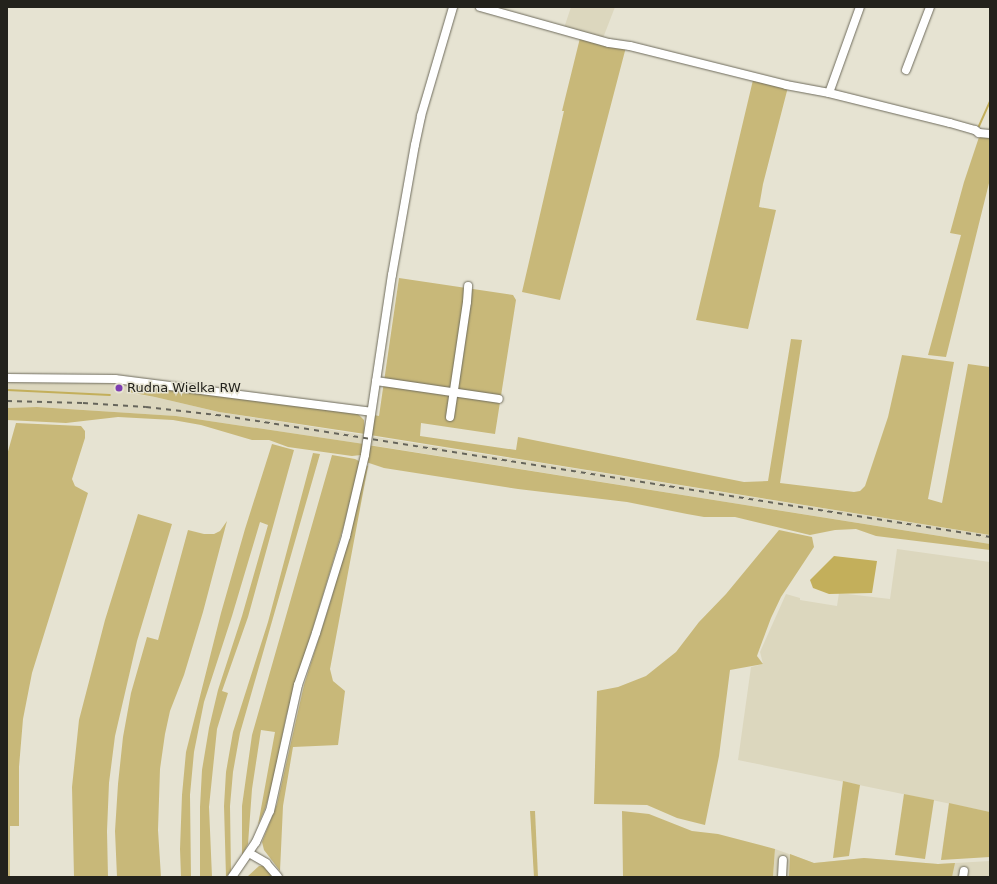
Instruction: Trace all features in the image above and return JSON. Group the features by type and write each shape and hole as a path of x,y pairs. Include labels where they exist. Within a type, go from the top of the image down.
{"street":[{"path":"232,877 260,834 270,811 298,685 316,634 346,536 365,455 415,146 423,109 453,7"},
{"path":"480,7 609,43 630,46 786,85 829,93 950,123 975,130 979,133 990,134"},
{"path":"829,93 860,7"},
{"path":"906,70 930,7"},
{"path":"450,417 468,286"},
{"path":"7,378 115,379 371,412"},
{"path":"376,381 499,399"},
{"path":"249,853 266,863 278,877"},
{"path":"782,877 783,860"}],"shaded area":[{"path":"571,7 615,7 603,38 564,28"},
{"path":"580,38 626,47 560,300 522,292 564,111 562,111"},
{"path":"753,80 788,87 763,184 759,207 776,210 748,329 696,320"},
{"path":"980,134 990,135 990,179 946,357 928,355 961,235 950,233 964,182"},
{"path":"399,278 513,295 516,300 495,434 421,423 420,436 516,450 518,437 744,482 768,481 791,339 802,340 780,483 854,492 860,491 865,486 888,417 902,355 954,362 928,499 942,503 968,364 990,367 990,535 370,435 374,415 379,416"},
{"path":"7,381 129,383 128,393 155,397 219,412 990,535 990,544 364,444 176,416 37,407 7,408"},
{"path":"129,383 357,413 364,420 365,434 219,412 128,392"},
{"path":"37,407 176,416 364,444 361,455 352,456 288,447 269,440 252,440 201,425 173,420 118,417 66,423 7,420 7,408"},
{"path":"16,423 81,426 85,431 85,438 72,479 75,486 88,493 32,673 23,719 19,767 19,826 10,826 10,877 7,877 7,455"},
{"path":"272,444 294,450 248,617 222,691 228,693 217,729 209,807 212,877 200,877 200,807 202,770 209,728 218,690 242,616 268,525 260,522 204,702 194,752 190,795 191,877 181,877 180,849 182,795 186,752 221,613 245,529"},
{"path":"368,445 990,544 990,550 876,536 856,529 835,530 810,535 735,517 704,517 627,502 518,489 384,468 366,462"},
{"path":"313,453 320,454 240,733 233,772 230,806 231,871 226,877 224,806 226,772 233,732 268,622"},
{"path":"332,455 355,459 359,461 359,465 344,525 286,717 273,783 265,809 258,825 275,732 261,730 252,789 248,844 242,855 242,806 252,735"},
{"path":"366,465 368,466 330,669 333,681 345,691 338,745 293,747 283,806 280,871 264,850 262,842 277,804 304,685 331,600"},
{"path":"138,514 172,524 137,641 115,736 109,783 107,831 108,877 74,877 72,787 79,720 105,620"},
{"path":"227,521 203,612 184,675 170,711 165,734 160,769 158,830 161,877 117,877 115,831 123,737 131,693 147,637 158,640 188,530 204,534 214,534 220,531"},
{"path":"779,530 812,537 814,547 781,597 771,618 757,656 763,664 730,670 719,756 705,825 677,818 647,805 594,804 597,691 618,687 646,676 676,652 699,622 726,594"},
{"path":"897,549 990,562 990,812 738,760 751,667 763,664 760,652 786,594 800,598 800,600 837,606 839,593 890,599"},
{"path":"834,556 877,561 872,593 829,594 813,588 810,580"},
{"path":"843,781 860,785 849,856 833,858"},
{"path":"904,794 934,800 925,859 895,855"},
{"path":"949,803 990,812 990,857 941,860"},
{"path":"530,811 535,811 538,877 534,877"},
{"path":"622,811 649,814 692,831 718,834 775,849 773,877 623,877"},
{"path":"775,849 814,863 864,858 938,864 990,861 990,877 773,877"},
{"path":"790,854 814,863 864,858 938,864 955,863 952,877 789,877"},
{"path":"259,866 265,866 273,877 247,877"}],"waterway":[{"path":"979,126 990,101"},
{"path":"7,390 110,395"}],"railway":[{"path":"7,401 83,403 146,407 225,416 990,537"}],"place":[{"name":"Rudna Wielka RW","path":"119,388"}]}
